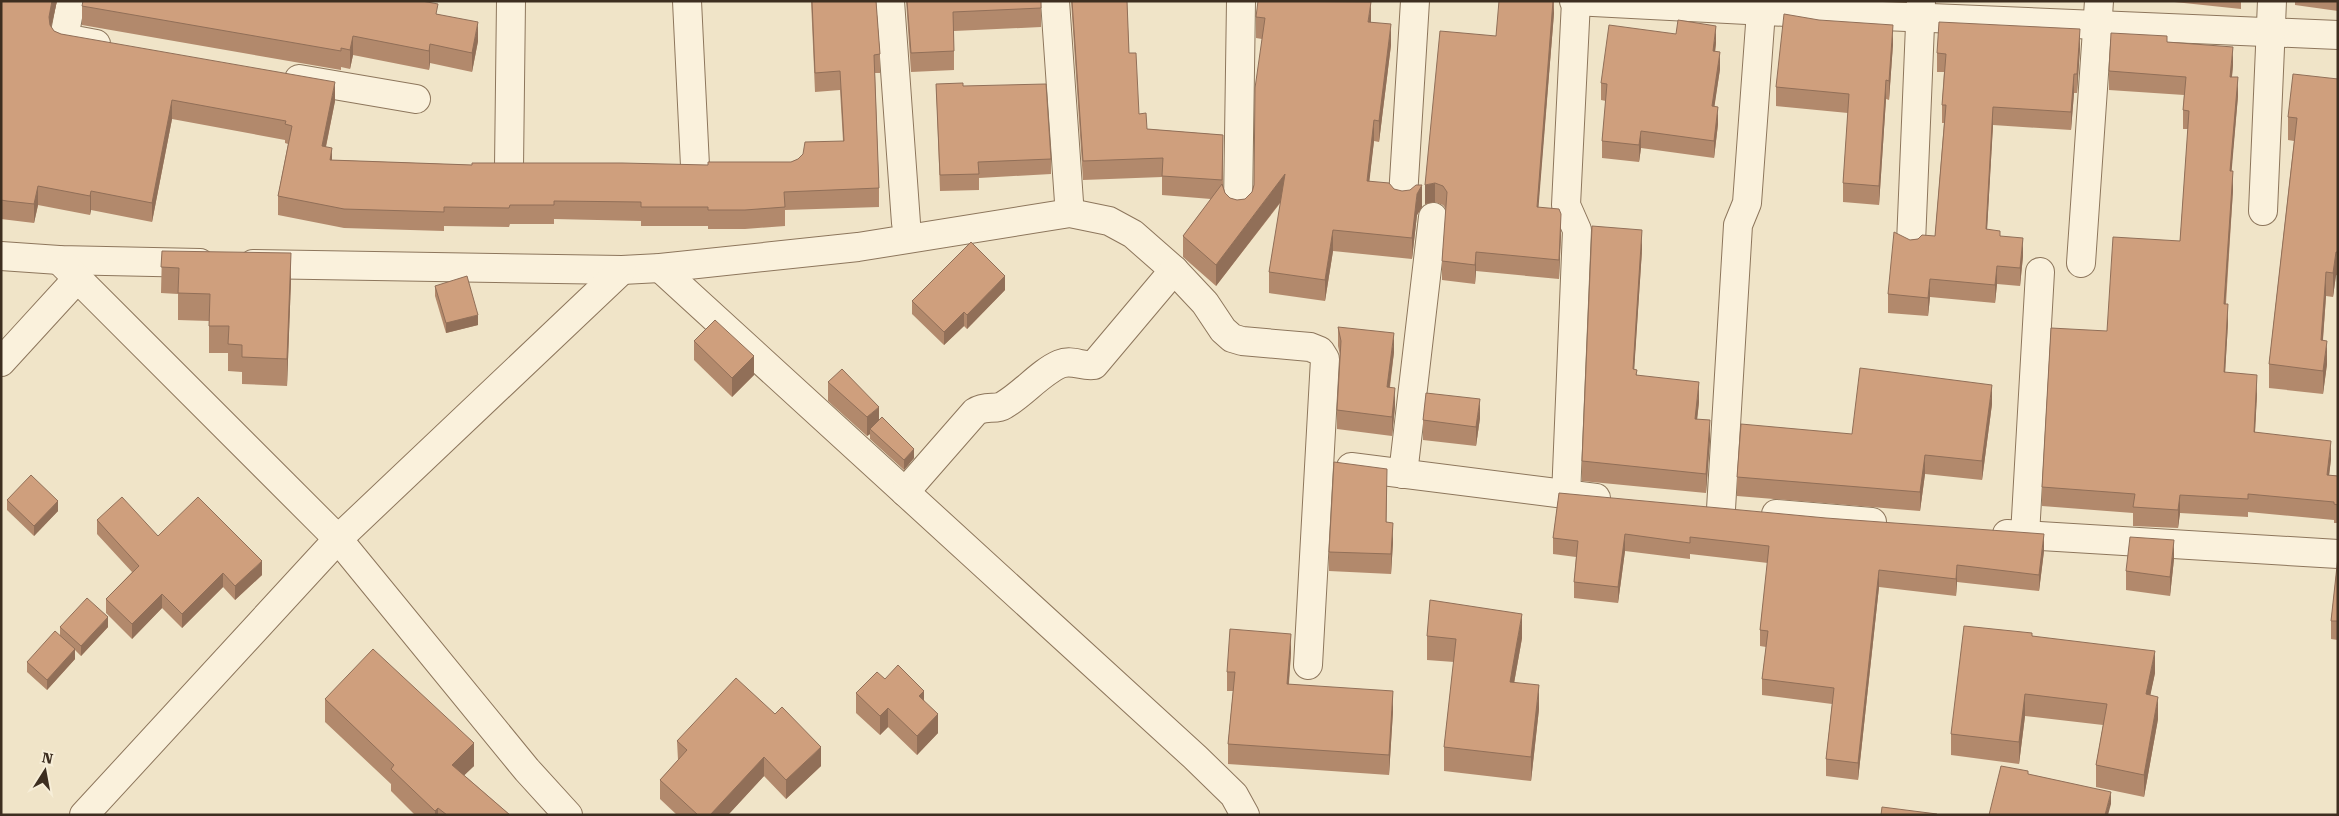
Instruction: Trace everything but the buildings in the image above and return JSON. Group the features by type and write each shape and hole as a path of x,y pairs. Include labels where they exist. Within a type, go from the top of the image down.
{"street":[{"path":"71,1 64,38 122,49"},
{"path":"509,167 510,1"},
{"path":"687,1 695,166"},
{"path":"890,1 906,223"},
{"path":"1055,1 1069,202"},
{"path":"1238,206 1242,1"},
{"path":"1402,196 1414,1"},
{"path":"1566,496 1577,230 1566,205 1575,1 1777,8 2098,13 2270,32 2338,35"},
{"path":"2263,211 2272,1"},
{"path":"1721,509 1738,225 1747,203 1777,8"},
{"path":"1911,243 1920,9"},
{"path":"2081,263 2098,13"},
{"path":"279,76 416,99"},
{"path":"480,166 538,167"},
{"path":"665,166 723,166"},
{"path":"1,256 68,270 622,270 660,268 858,247 1070,213 1109,221 1133,234 1174,270 1205,303 1223,330 1232,338 1242,341 1310,347 1320,351 1325,359 1308,665"},
{"path":"1403,474 1433,217"},
{"path":"660,268 1201,763 1234,795 1245,815"},
{"path":"1,362 68,270"},
{"path":"68,270 338,540 527,770 568,815"},
{"path":"84,815 338,540 622,270"},
{"path":"905,492 982,407 1002,406 1059,364 1066,362 1088,366 1094,365 1174,270"},
{"path":"2025,534 2040,272"},
{"path":"1319,463 1566,496 1624,501"},
{"path":"1692,507 1894,524"},
{"path":"1981,532 2338,554"}]}
